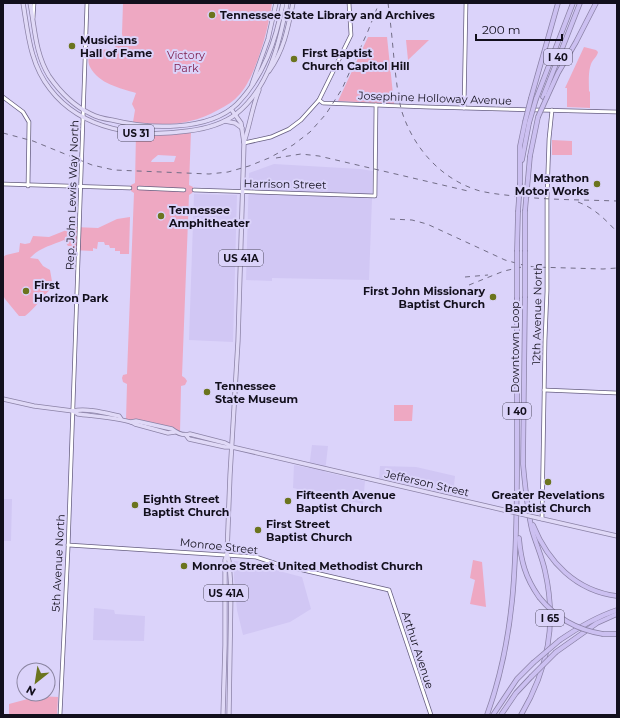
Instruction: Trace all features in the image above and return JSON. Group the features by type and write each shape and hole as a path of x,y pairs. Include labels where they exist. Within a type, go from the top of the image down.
{"highway":[{"path":"527,122 531,98 558,3"},
{"name":"I 40","path":"527,122 549,61 573,3"},
{"name":"I 40","path":"545,97 580,3"},
{"path":"545,97 596,3"},
{"name":"Downtown Loop","path":"521,715 534,692 545,662 550,618 545,570 532,530 525,488 524,464 525,211 530,156 538,116 545,97"},
{"name":"Downtown Loop","path":"487,715 504,659 511,622 515,574 517,523 518,212 522,134 527,122"},
{"path":"530,517 550,557 569,576 579,583 601,593 617,596"},
{"name":"I 40","path":"517,523 521,558 525,574 538,597 555,614 567,622 592,632 617,634"},
{"path":"493,715 516,679 560,640 584,624 617,610"},
{"path":"501,715 530,676 556,652 597,623 617,614"}],"main road":[{"name":"US 31","path":"23,3 33,58 42,78 58,99 83,117 100,124 118,130 152,134 191,131 209,127 236,114 254,95 265,77 281,34 287,3"},
{"name":"US 31","path":"30,3 37,48 44,66 58,87 68,98 84,110 96,116 131,125 155,127 180,126 205,121 231,109 260,75 268,58 283,3"},
{"path":"251,87 268,39 276,3"},
{"path":"265,77 282,50 287,34 293,3"},
{"path":"244,143 249,130 252,110 262,82"},
{"name":"US 41A","path":"223,715 226,645 225,560 227,554 238,329 244,143 242,128 236,114 231,109"},
{"path":"224,120 232,122 242,128"},
{"name":"Jefferson Street","path":"3,399 34,406 73,411 78,414 121,419 168,433 175,432 186,435 190,434 225,443 232,447 542,520 617,536"},
{"name":"US 41A","path":"227,554 229,561 232,604 229,715"}],"street":[{"path":"33,24 34,3"},
{"name":"Rep. John Lewis Way North","path":"73,411 88,3"},
{"path":"244,143 271,136 289,129 301,120 319,100 351,35 348,3"},
{"path":"464,108 466,3"},
{"path":"3,97 23,112 29,122 28,186"},
{"name":"Josephine Holloway Avenue","path":"319,100 323,103 617,112"},
{"name":"Harrison Street","path":"194,190 375,196 376,105"},
{"name":"12th Avenue North","path":"542,520 547,293 547,199 552,110"},
{"path":"3,184 28,186 130,188"},
{"path":"139,188 184,190"},
{"path":"544,390 617,393"},
{"name":"5th Avenue North","path":"60,715 73,411"},
{"name":"Monroe Street","path":"68,545 256,557 277,564 389,590"},
{"name":"Arthur Avenue","path":"389,590 430,715"}],"shaded area":[{"path":"274,164 373,171 369,280 272,278 272,281 246,280 249,173"},
{"path":"194,194 237,195 233,342 189,340"},
{"path":"312,445 328,446 325,472 365,481 363,504 293,488 294,465 309,468"},
{"path":"380,466 416,467 455,476 453,495 379,478"},
{"path":"3,499 12,499 11,541 3,541"},
{"path":"234,561 257,563 302,577 311,609 290,622 243,635 237,610"},
{"path":"94,608 114,610 115,614 145,616 144,641 93,640"}],"green space":[{"name":"Victory Park","path":"123,3 272,3 261,51 251,76 240,94 227,105 197,119 177,124 156,124 133,122 135,110 132,104 136,93 104,81 94,73 89,65 88,58 90,49 115,50 116,41 124,42 122,34"},
{"path":"368,37 387,37 394,104 338,101"},
{"path":"406,40 429,40 408,60"},
{"path":"584,47 596,50 598,52 589,71 590,108 567,107 567,88 565,88"},
{"path":"191,131 189,185 193,187 194,190 189,195 182,376 187,381 185,385 181,386 180,433 173,433 126,420 127,384 123,382 122,378 123,375 127,374 134,193 130,188 131,185 135,183 136,133","holes":["158,155 176,156 174,162 151,162"]},
{"path":"552,140 572,141 572,155 552,155"},
{"path":"130,217 129,254 120,254 120,251 115,251 115,248 110,248 109,245 105,245 104,242 98,242 97,249 93,248 93,251 72,250 72,246 68,246 64,240 50,245 30,258 38,259 43,266 50,270 53,287 25,316 19,316 5,299 3,295 3,257 19,252 20,243 30,243 33,236 49,237 74,227 98,228 117,219"},
{"path":"394,405 413,405 412,421 394,421"},
{"path":"473,560 482,562 486,607 470,604 475,580 470,578"},
{"path":"56,697 58,697 57,715 9,715 9,704 16,702 56,702"}],"railway":[{"path":"3,133 33,141 92,165 114,170 209,174 228,172 249,166 269,158 293,145 310,132 326,114 342,89 379,3"},
{"path":"388,3 395,70 402,112 407,126 422,150 442,171 466,186 480,191 535,198 617,201"},
{"path":"276,158 301,154 319,156 468,191"},
{"path":"578,202 599,214 617,232"},
{"path":"390,219 412,220 427,224 505,260 523,265 534,267 617,268"},
{"path":"469,285 504,271 522,267"},
{"path":"465,277 488,275"}],"place":[{"name":"Tennessee State Library and Archives","path":"212,15"},
{"name":"Musicians Hall of Fame","path":"72,46"},
{"name":"First Baptist Church Capitol Hill","path":"294,59"},
{"name":"Marathon Motor Works","path":"597,184"},
{"name":"Tennessee Amphitheater","path":"161,216"},
{"name":"First Horizon Park","path":"26,291"},
{"name":"First John Missionary Baptist Church","path":"493,297"},
{"name":"Tennessee State Museum","path":"207,392"},
{"name":"Greater Revelations Baptist Church","path":"548,482"},
{"name":"Fifteenth Avenue Baptist Church","path":"288,501"},
{"name":"Eighth Street Baptist Church","path":"135,505"},
{"name":"First Street Baptist Church","path":"258,530"},
{"name":"Monroe Street United Methodist Church","path":"184,566"}]}
